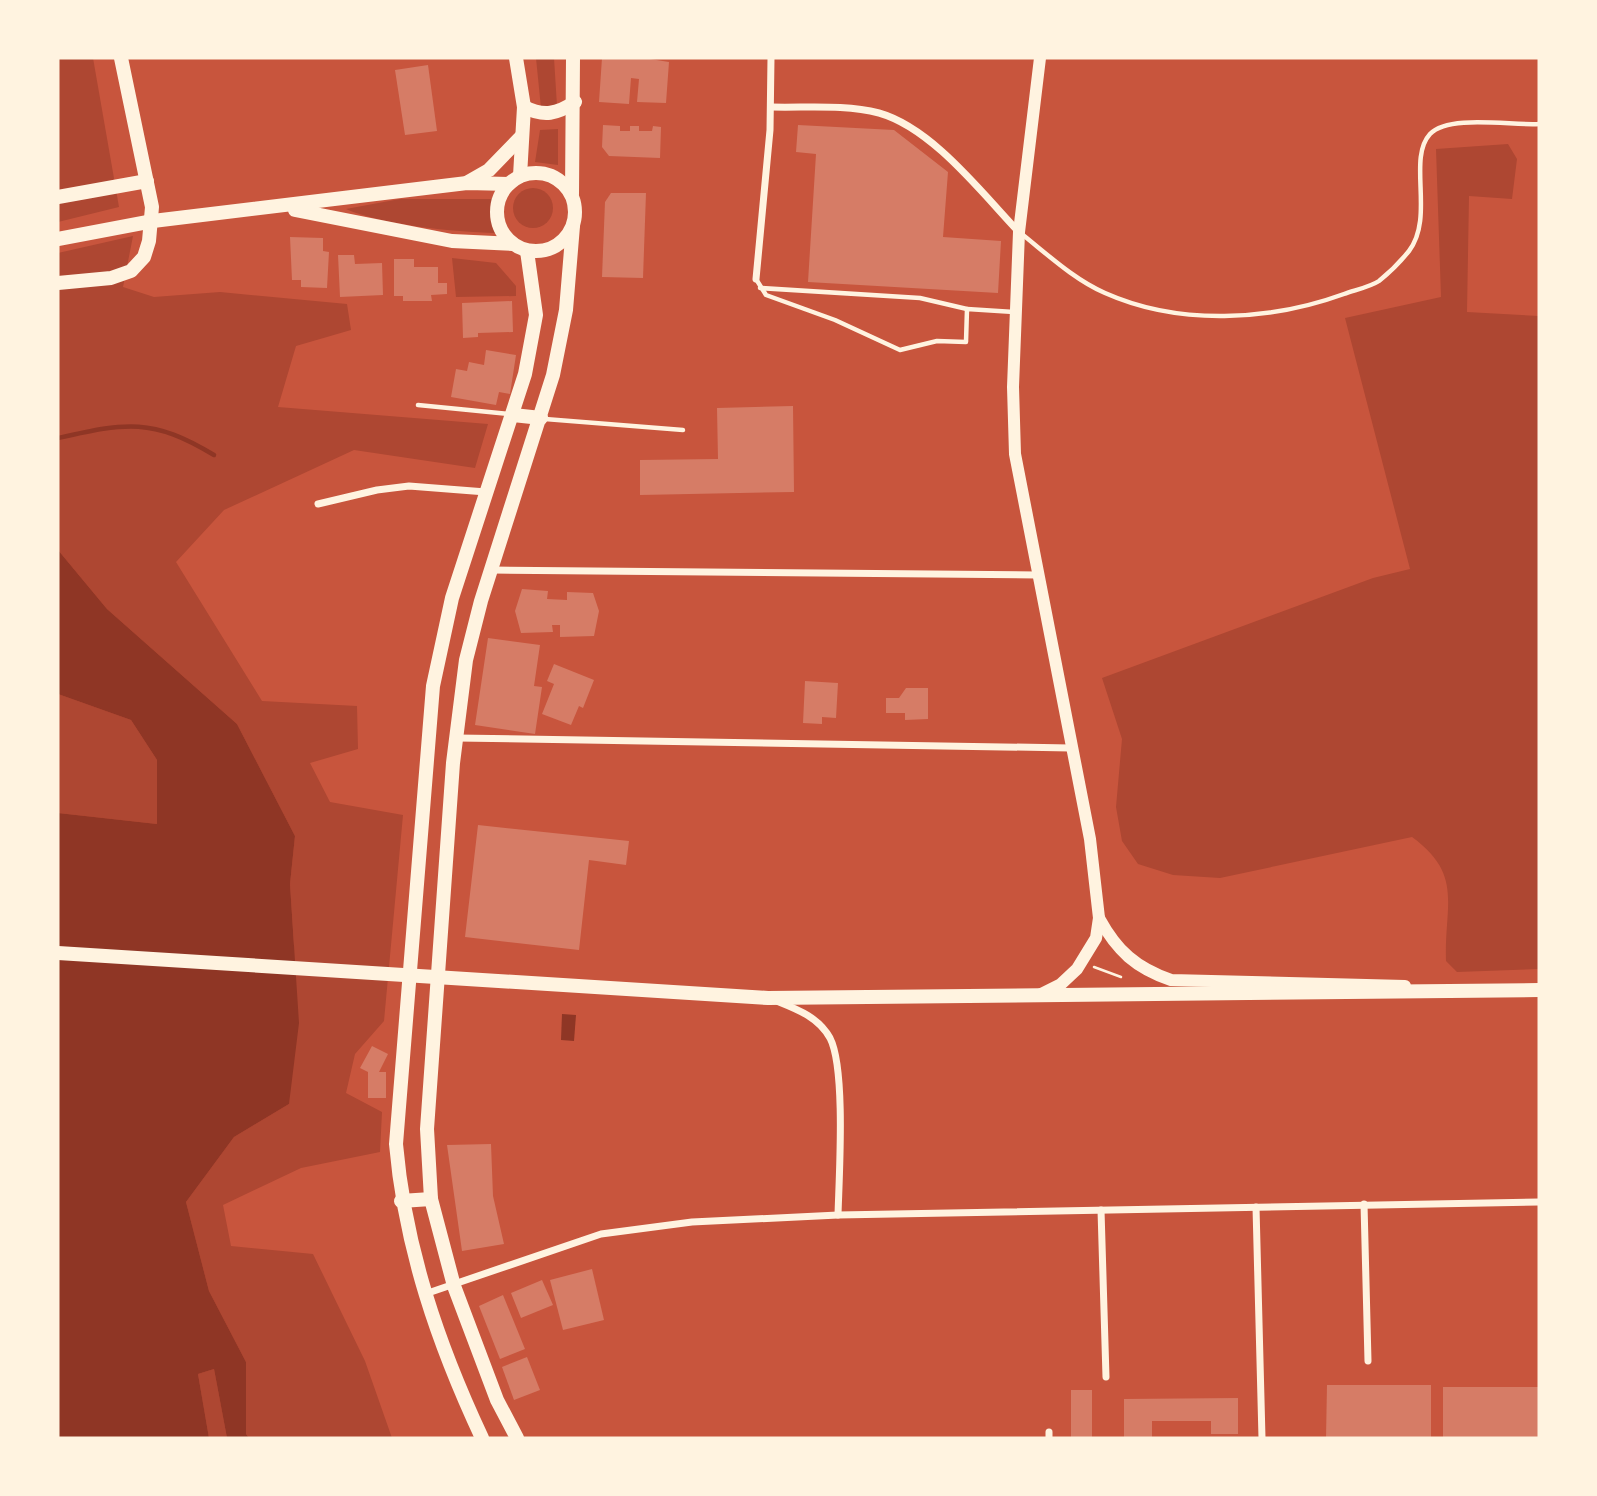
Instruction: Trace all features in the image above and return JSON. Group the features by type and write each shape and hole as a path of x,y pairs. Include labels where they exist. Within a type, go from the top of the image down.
{"main road":[{"path":"58,283 111,278 131,271 144,257 153,221 121,58"},
{"path":"516,58 524,107 522,136 514,180 499,198 497,215 502,231 513,244 527,251 541,251 555,247 573,226"},
{"path":"517,1438 497,1400 454,1286 431,1199 427,1129 457,738 472,634 541,418 566,310 576,210 572,194 575,102 573,58"},
{"path":"524,107 538,114 560,112 575,102"},
{"path":"467,183 489,170 522,136"},
{"path":"58,239 153,221 467,183 514,180 543,173 565,184 572,194"},
{"path":"58,197 147,181"},
{"path":"280,207 452,241 513,244"},
{"path":"482,1438 424,1294 401,1201 396,1144 433,687 446,621 513,415 537,315 527,251"},
{"path":"513,415 541,418"},
{"path":"58,953 768,999 1034,998 1539,990"},
{"path":"401,1201 431,1199"}],"street":[{"path":"756,279 771,107 771,58"},
{"path":"1034,998 1060,984 1083,962 1096,938 1099,918 1090,839 1070,748 1015,454 1015,312 1019,232 1040,58"},
{"path":"771,107 855,110 892,118 945,155 1019,232"},
{"path":"318,504 377,490 409,486 486,492"},
{"path":"491,570 1037,575"},
{"path":"457,738 1070,748"},
{"path":"1099,918 1126,956 1152,973 1171,980 1376,984 1475,991"},
{"path":"438,975 736,995"},
{"path":"768,999 805,1013 819,1023 831,1040 836,1066 840,1128 838,1215"},
{"path":"424,1294 601,1234 692,1222 838,1215 1539,1202"},
{"path":"1364,1204 1368,1361"},
{"path":"1256,1207 1262,1438"},
{"path":"1101,1210 1106,1377"}],"lane":[{"path":"1019,232 1068,270 1105,293 1160,310 1216,316 1270,315 1378,282 1410,249 1423,217 1419,191 1423,146 1430,134 1442,125 1539,124"},
{"path":"756,279 759,288 766,295 835,320 900,350 937,341 966,342 968,309"},
{"path":"759,288 920,299 968,309 1015,312"},
{"path":"418,405 513,415"},
{"path":"541,418 684,430"}],"path":[{"path":"1119,996 1126,956"},
{"path":"1083,962 1121,977"}],"shaded area":[{"path":"58,58 93,58 119,207 58,222"},
{"path":"536,58 554,58 557,106 541,108"},
{"path":"558,129 558,165 535,162 540,130"},
{"path":"1508,144 1517,159 1512,199 1469,196 1467,312 1539,316 1539,969 1457,972 1446,961 1448,892 1445,878 1428,851 1412,837 1220,878 1173,875 1138,864 1122,841 1116,807 1122,739 1102,678 1373,578 1410,569 1345,318 1441,297 1436,149"},
{"path":"533,188 541,189 547,194 552,200 552,216 547,222 541,227 533,228 525,227 519,222 514,216 513,208 514,200 519,194 525,189"},
{"path":"400,199 493,199 492,225 495,233 398,223 346,209"},
{"path":"133,236 123,287 154,297 220,292 347,304 351,330 296,346 278,407 488,424 475,468 354,450 224,510 176,562 262,701 357,706 358,749 310,763 330,802 403,815 384,1021 355,1054 346,1093 382,1112 380,1152 301,1168 223,1205 231,1246 313,1254 365,1361 392,1438 249,1438 246,1434 246,1362 209,1291 186,1202 234,1137 289,1104 294,945 290,884 295,836 237,724 107,609 58,550 58,253"},
{"path":"452,258 496,263 516,286 516,296 456,297"},
{"path":"58,550 107,609 237,724 295,836 290,884 299,1023 289,1104 234,1137 186,1202 209,1291 246,1362 246,1434 249,1438 227,1438 214,1369 198,1374 209,1438 58,1438 58,813 157,824 157,760 131,720 58,694"},
{"path":"58,694 131,720 157,760 157,824 58,813"},
{"path":"562,1014 576,1015 574,1041 561,1040"},
{"path":"214,1369 227,1438 209,1438 198,1374"}],"building":[{"path":"602,58 644,58 669,62 666,103 637,102 639,79 631,78 629,104 599,102"},
{"path":"428,65 437,131 405,135 395,70"},
{"path":"603,125 620,126 620,131 630,131 630,126 639,126 639,131 652,131 653,126 661,127 660,158 609,156 602,147"},
{"path":"798,125 894,130 948,172 943,237 1001,241 998,293 808,282 816,154 796,152"},
{"path":"611,193 646,193 643,278 602,277 605,202"},
{"path":"290,237 323,238 323,251 329,252 327,288 301,287 301,280 292,280"},
{"path":"338,255 354,255 355,264 382,263 383,295 340,297"},
{"path":"394,259 414,259 414,267 438,267 438,283 447,283 447,294 431,295 432,301 403,301 403,296 394,296"},
{"path":"512,301 513,332 478,333 478,337 463,338 462,303"},
{"path":"486,350 516,355 510,394 499,392 496,405 451,397 456,369 467,371 469,362 484,365"},
{"path":"793,406 794,492 640,495 640,460 718,459 717,408"},
{"path":"522,589 548,591 547,599 567,600 567,592 593,593 599,611 594,636 560,637 560,625 552,625 553,632 521,633 515,611"},
{"path":"488,638 540,645 534,686 542,687 535,734 475,725"},
{"path":"554,664 594,680 583,708 579,706 571,725 542,714 554,684 547,681"},
{"path":"805,681 838,683 836,718 822,717 822,724 803,723"},
{"path":"906,688 928,688 928,719 905,720 905,713 886,713 886,698 899,698"},
{"path":"478,825 629,841 626,865 589,860 579,950 465,937"},
{"path":"372,1046 388,1054 379,1072 386,1072 386,1098 368,1098 368,1072 360,1068"},
{"path":"491,1144 493,1196 504,1244 462,1251 447,1145"},
{"path":"592,1269 604,1320 563,1330 550,1280"},
{"path":"542,1280 553,1305 521,1318 511,1293"},
{"path":"503,1295 525,1349 500,1359 479,1306"},
{"path":"527,1357 540,1390 514,1400 502,1367"},
{"path":"1327,1385 1431,1385 1431,1438 1326,1438"},
{"path":"1443,1387 1539,1387 1539,1438 1443,1438"},
{"path":"1071,1390 1092,1390 1092,1438 1071,1438"},
{"path":"1238,1398 1238,1434 1211,1434 1211,1421 1152,1421 1152,1438 1124,1438 1124,1399"}],"waterway":[{"path":"58,438 102,429 138,427 173,434 214,455"}]}
